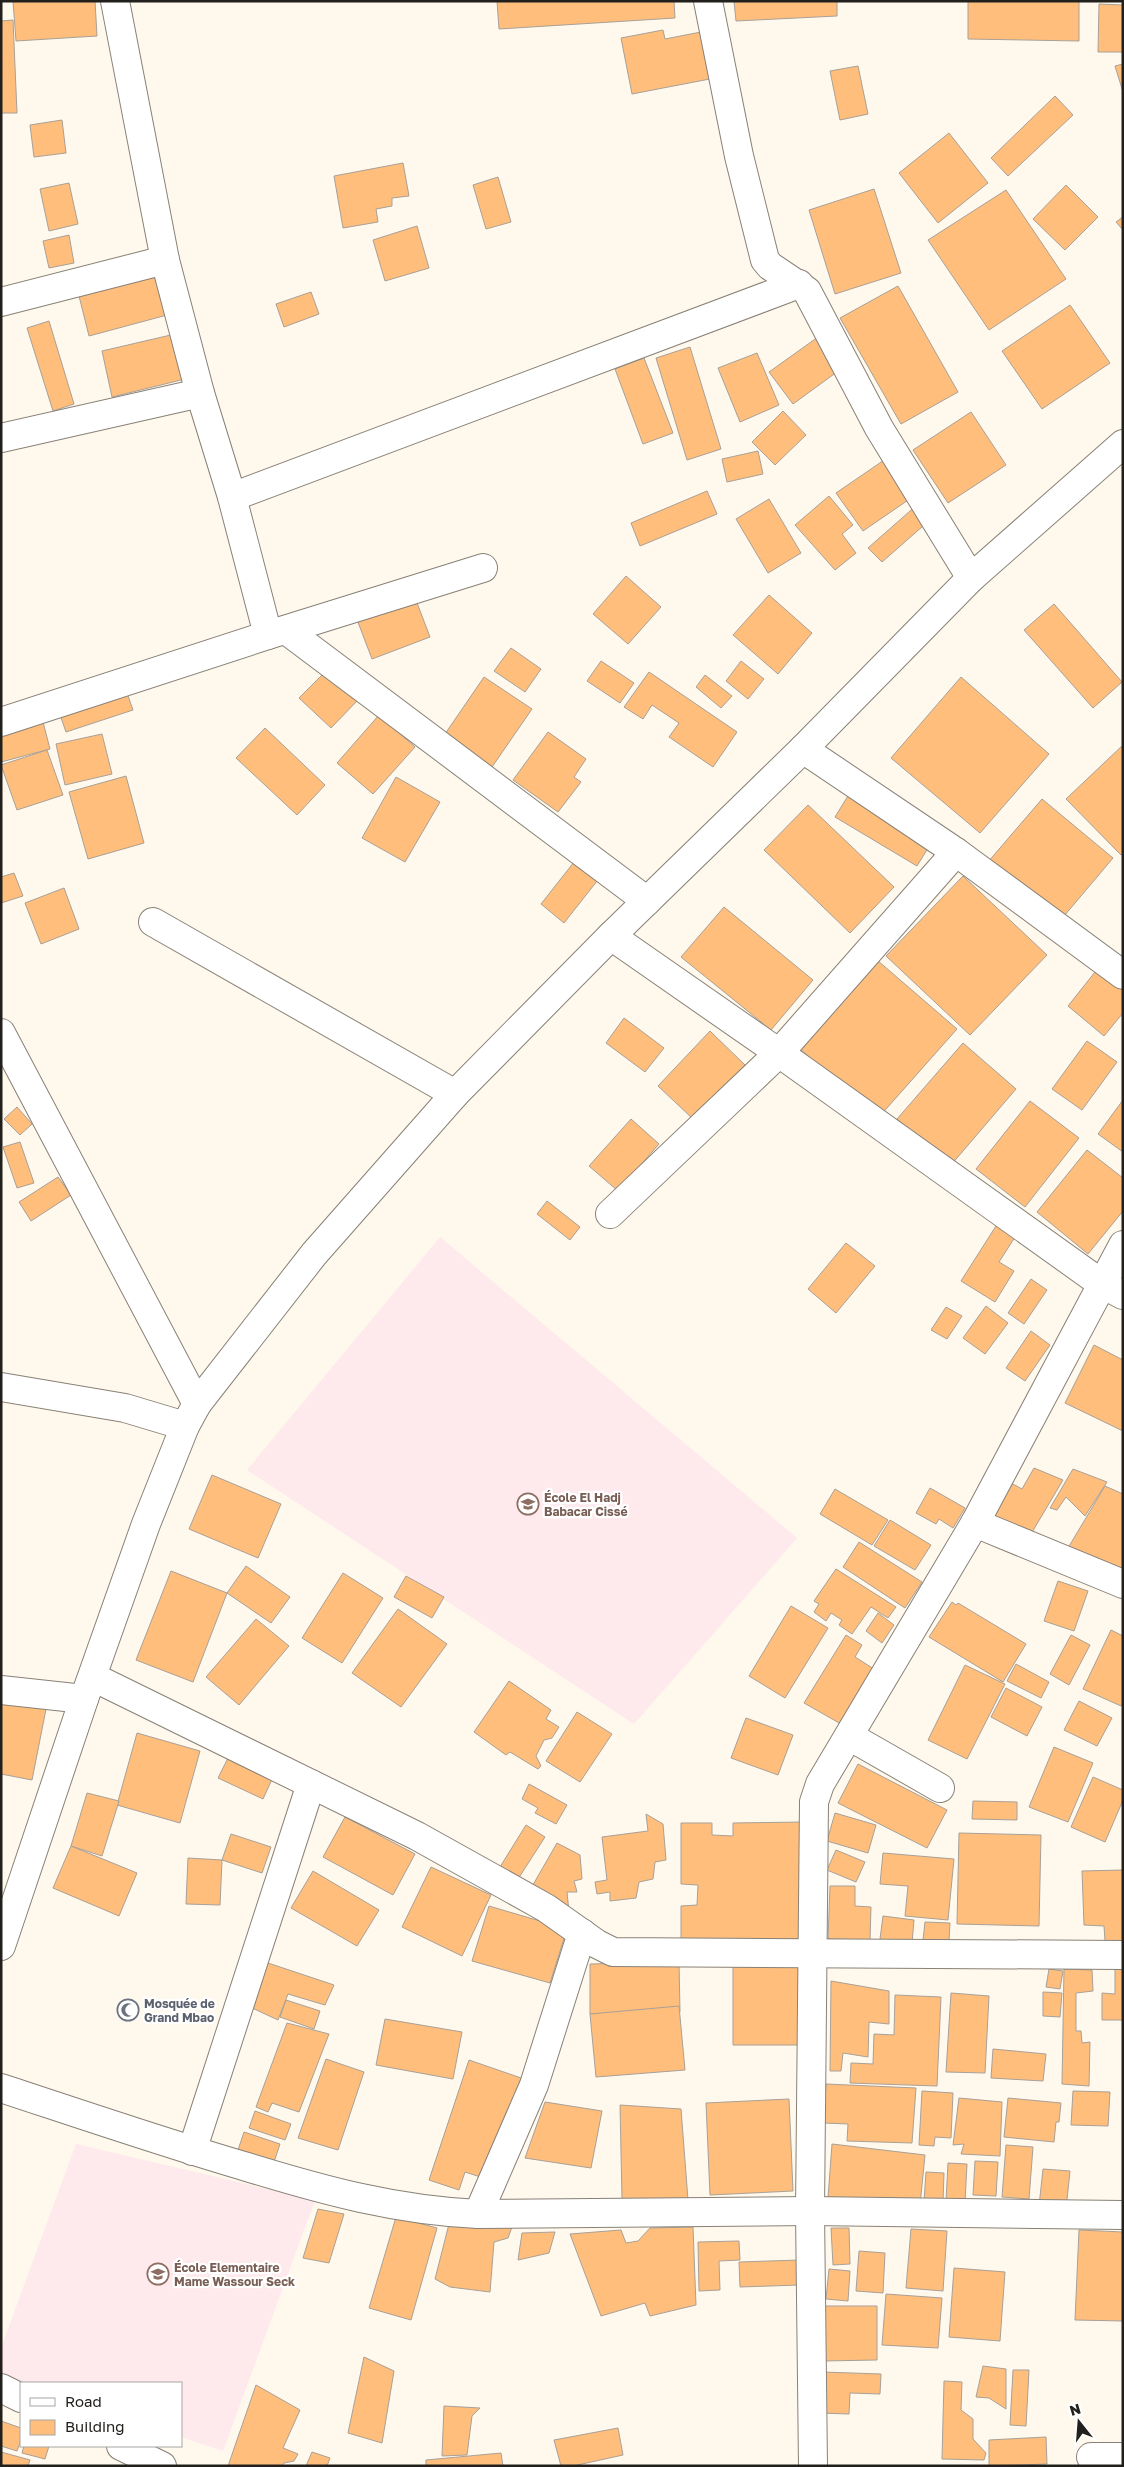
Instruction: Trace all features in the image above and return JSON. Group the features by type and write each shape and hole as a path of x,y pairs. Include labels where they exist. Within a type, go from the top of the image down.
{"street":[{"path":"115,1 165,260 200,393 277,633 647,901"},
{"path":"708,1 739,156 765,260 770,266 799,284 809,295 879,428 971,578"},
{"path":"1,302 165,260"},
{"path":"232,497 799,284"},
{"path":"1,438 200,393"},
{"path":"1,1946 88,1688 146,1524 191,1415 314,1254 455,1094 611,936 803,749 971,578 1123,444"},
{"path":"1,722 483,568"},
{"path":"803,749 956,852 1123,975"},
{"path":"610,1214 779,1053 956,852"},
{"path":"153,922 455,1094"},
{"path":"611,936 1112,1290"},
{"path":"1,1034 191,1415"},
{"path":"813,2466 810,2211 814,1802 820,1784 1112,1290 1123,1245"},
{"path":"1,1387 125,1408 191,1415"},
{"path":"975,1523 1123,1584"},
{"path":"1,1690 88,1688 311,1784 417,1836 546,1908 613,1952 1123,1955"},
{"path":"849,1736 940,1788"},
{"path":"192,2151 311,1784"},
{"path":"478,2214 534,2085 582,1933"},
{"path":"1,2088 192,2151 361,2200 430,2212 478,2214 810,2211 1123,2215"},
{"path":"1,2388 20,2398"},
{"path":"123,2447 162,2466"},
{"path":"1091,2456 1123,2458"}],"shaded area":[{"name":"École El Hadj Babacar Cissé","path":"440,1237 797,1538 634,1724 247,1470"},
{"name":"École Elementaire Mame Wassour Seck","path":"76,2144 315,2200 223,2451 182,2437 182,2382 20,2382 1,2376 1,2348"}],"building":[{"path":"13,1 95,1 97,36 16,41"},
{"path":"497,1 674,1 675,18 499,29"},
{"path":"734,1 837,1 837,16 736,21"},
{"path":"968,1 1079,1 1079,41 968,39"},
{"path":"1099,4 1123,5 1123,52 1098,52"},
{"path":"13,20 17,113 1,113 1,21"},
{"path":"663,30 665,39 706,31 715,78 632,94 621,38"},
{"path":"1123,64 1123,92 1115,66"},
{"path":"858,66 868,114 840,120 830,71"},
{"path":"1055,96 1073,115 1008,176 991,158"},
{"path":"62,120 66,153 34,157 30,125"},
{"path":"949,133 988,183 938,223 899,173"},
{"path":"403,163 409,196 392,198 392,206 376,209 378,222 343,228 334,176"},
{"path":"498,177 511,222 486,229 473,185"},
{"path":"69,183 78,224 49,231 40,189"},
{"path":"1066,185 1098,217 1065,250 1033,219"},
{"path":"874,189 901,273 835,294 809,210"},
{"path":"1006,190 1066,279 989,330 928,240"},
{"path":"1123,217 1123,230 1116,222"},
{"path":"417,226 429,268 385,281 373,240"},
{"path":"69,235 74,263 49,268 43,241"},
{"path":"156,275 167,315 89,336 79,296"},
{"path":"898,286 958,392 901,424 840,318"},
{"path":"311,292 319,314 284,327 276,304"},
{"path":"1070,305 1110,363 1042,409 1002,351"},
{"path":"49,321 74,404 53,411 27,328"},
{"path":"175,334 185,379 112,397 102,351"},
{"path":"818,337 841,369 793,404 769,372"},
{"path":"690,347 721,449 687,460 656,358"},
{"path":"757,353 779,405 740,422 718,368"},
{"path":"644,358 673,433 643,444 615,369"},
{"path":"783,411 806,435 775,465 752,442"},
{"path":"971,412 1006,465 948,503 913,450"},
{"path":"758,451 763,474 727,482 722,459"},
{"path":"890,456 917,494 863,531 836,493"},
{"path":"707,491 717,514 640,546 631,523"},
{"path":"829,496 853,525 842,534 856,553 835,570 795,525"},
{"path":"769,499 801,553 768,573 736,519"},
{"path":"918,504 931,519 882,562 868,548"},
{"path":"626,576 661,607 628,644 593,614"},
{"path":"414,595 430,637 372,659 356,617"},
{"path":"769,595 812,633 778,674 733,635"},
{"path":"1054,604 1122,682 1093,708 1024,630"},
{"path":"511,648 541,669 525,692 494,671"},
{"path":"601,661 634,683 620,703 587,681"},
{"path":"741,661 764,679 748,699 726,681"},
{"path":"326,671 357,701 331,728 299,698"},
{"path":"649,672 737,732 713,767 669,737 679,723 652,705 643,719 624,707"},
{"path":"705,675 732,696 721,708 696,687"},
{"path":"484,677 532,709 492,767 445,734"},
{"path":"961,677 1049,754 980,833 891,758"},
{"path":"125,687 133,710 66,732 58,709"},
{"path":"379,715 415,747 373,794 337,763"},
{"path":"42,718 50,749 1,762 1,729"},
{"path":"265,728 325,785 297,815 236,758"},
{"path":"548,732 586,759 574,777 581,782 558,812 513,780"},
{"path":"102,734 112,774 65,785 56,744"},
{"path":"1123,745 1123,853 1121,855 1066,799"},
{"path":"47,750 63,795 17,810 1,765"},
{"path":"126,776 144,843 88,859 69,792"},
{"path":"396,777 440,802 405,862 362,838"},
{"path":"851,791 933,840 917,866 835,817"},
{"path":"1042,799 1113,858 1059,922 988,862"},
{"path":"808,805 894,887 850,933 764,850"},
{"path":"578,857 601,876 564,923 541,904"},
{"path":"14,873 23,896 1,903 1,877"},
{"path":"963,876 1047,955 970,1035 886,956"},
{"path":"64,888 79,929 41,944 25,903"},
{"path":"724,907 813,980 771,1030 681,957"},
{"path":"877,960 957,1029 879,1117 800,1049"},
{"path":"1099,967 1123,987 1123,1013 1104,1036 1068,1006"},
{"path":"624,1018 664,1048 645,1072 606,1043"},
{"path":"710,1031 745,1065 693,1119 658,1086"},
{"path":"1087,1041 1117,1062 1082,1110 1052,1089"},
{"path":"963,1043 1016,1089 951,1165 897,1119"},
{"path":"1123,1100 1123,1152 1098,1134"},
{"path":"1030,1101 1079,1138 1025,1207 976,1169"},
{"path":"17,1107 32,1124 20,1135 4,1119"},
{"path":"631,1119 659,1144 618,1191 589,1166"},
{"path":"20,1142 34,1183 17,1188 3,1147"},
{"path":"1087,1150 1123,1178 1123,1211 1088,1254 1037,1212"},
{"path":"58,1177 71,1195 31,1221 19,1202"},
{"path":"547,1201 580,1227 570,1240 537,1214"},
{"path":"996,1226 1015,1237 999,1262 1014,1271 995,1302 961,1281"},
{"path":"846,1243 875,1266 836,1313 808,1289"},
{"path":"1031,1279 1047,1290 1024,1324 1008,1313"},
{"path":"986,1306 1008,1323 985,1354 963,1338"},
{"path":"946,1307 962,1316 947,1339 931,1330"},
{"path":"1031,1331 1050,1345 1025,1381 1006,1368"},
{"path":"1094,1345 1123,1360 1123,1431 1065,1403"},
{"path":"1034,1468 1063,1480 1031,1534 994,1518 1011,1483 1022,1489"},
{"path":"1073,1469 1107,1482 1085,1516 1066,1497 1057,1510 1050,1508"},
{"path":"212,1475 281,1504 258,1558 189,1529"},
{"path":"1105,1486 1123,1494 1123,1574 1068,1548"},
{"path":"930,1488 965,1508 953,1528 939,1519 936,1524 916,1513"},
{"path":"835,1489 888,1520 872,1545 820,1514"},
{"path":"890,1520 931,1545 915,1570 874,1546"},
{"path":"859,1542 922,1582 905,1608 843,1567"},
{"path":"246,1566 290,1597 271,1623 227,1593"},
{"path":"836,1569 896,1607 888,1618 871,1607 852,1634 839,1625 842,1620 831,1613 826,1621 814,1612 819,1604 814,1601"},
{"path":"171,1571 227,1593 193,1682 136,1660"},
{"path":"343,1573 383,1598 342,1663 302,1638"},
{"path":"406,1576 444,1597 432,1618 394,1597"},
{"path":"1058,1581 1088,1591 1074,1631 1044,1621"},
{"path":"952,1602 956,1605 958,1603 1026,1644 1003,1682 929,1637"},
{"path":"791,1606 828,1628 785,1698 749,1676"},
{"path":"398,1609 447,1644 401,1707 352,1673"},
{"path":"878,1613 894,1625 882,1643 866,1631"},
{"path":"256,1619 289,1646 239,1705 206,1677"},
{"path":"1111,1630 1123,1636 1123,1702 1121,1706 1083,1689"},
{"path":"846,1635 862,1645 855,1657 874,1669 841,1724 804,1703"},
{"path":"1071,1635 1090,1645 1069,1685 1050,1674"},
{"path":"1016,1664 1049,1682 1041,1698 1007,1681"},
{"path":"965,1665 1005,1684 967,1759 928,1740"},
{"path":"509,1681 551,1710 546,1719 559,1727 552,1738 544,1740 536,1756 541,1766 538,1769 510,1752 506,1755 474,1732"},
{"path":"1006,1688 1042,1707 1027,1736 991,1717"},
{"path":"1,1695 47,1704 32,1780 1,1774"},
{"path":"1079,1701 1112,1718 1097,1746 1064,1730"},
{"path":"577,1712 612,1734 580,1782 546,1761"},
{"path":"746,1718 793,1735 778,1775 731,1758"},
{"path":"137,1733 200,1751 180,1823 117,1805"},
{"path":"1054,1747 1093,1763 1068,1822 1029,1807"},
{"path":"230,1754 274,1775 263,1799 218,1778"},
{"path":"858,1764 947,1810 927,1848 838,1803"},
{"path":"1093,1777 1123,1790 1123,1800 1105,1842 1071,1827"},
{"path":"529,1784 567,1805 556,1824 535,1813 538,1808 522,1799"},
{"path":"87,1793 119,1801 102,1856 71,1846"},
{"path":"973,1801 1017,1802 1017,1820 972,1819"},
{"path":"835,1813 876,1825 868,1853 827,1841"},
{"path":"646,1814 663,1824 666,1860 655,1862 653,1879 639,1882 636,1898 610,1901 610,1892 597,1894 595,1882 607,1880 602,1837 648,1831"},
{"path":"345,1817 415,1854 393,1895 323,1857"},
{"path":"803,1822 803,1944 681,1945 681,1906 697,1905 698,1885 681,1884 681,1823 712,1823 712,1835 733,1836 733,1823"},
{"path":"526,1825 545,1837 518,1879 500,1867"},
{"path":"959,1833 1041,1835 1039,1926 957,1924"},
{"path":"231,1834 271,1847 262,1873 222,1860"},
{"path":"557,1843 580,1855 582,1879 574,1881 577,1892 567,1892 569,1912 530,1890"},
{"path":"71,1846 137,1873 119,1916 53,1888"},
{"path":"836,1850 865,1862 856,1882 827,1870"},
{"path":"883,1853 954,1859 948,1920 905,1916 908,1886 880,1884"},
{"path":"188,1858 222,1860 220,1905 186,1904"},
{"path":"431,1867 491,1895 462,1956 402,1927"},
{"path":"1123,1870 1123,1941 1105,1941 1104,1926 1084,1925 1082,1871"},
{"path":"313,1871 379,1910 357,1946 291,1908"},
{"path":"830,1886 855,1886 855,1906 871,1907 870,1940 828,1939"},
{"path":"489,1906 567,1929 550,1983 472,1961"},
{"path":"883,1916 914,1920 912,1943 880,1939"},
{"path":"925,1922 950,1923 949,1941 923,1940"},
{"path":"265,1962 334,1985 325,2005 288,1994 278,2020 250,2007"},
{"path":"679,1962 680,2012 590,2014 590,1964"},
{"path":"799,1964 799,2045 733,2045 733,1965"},
{"path":"1115,1964 1123,1964 1123,2020 1102,2020 1102,1993 1115,1994"},
{"path":"1049,1969 1063,1971 1060,1989 1046,1987"},
{"path":"1064,1969 1092,1970 1093,1991 1076,1993 1076,2031 1081,2031 1082,2043 1090,2042 1089,2086 1062,2084"},
{"path":"831,1981 889,1991 889,2024 869,2022 868,2057 843,2053 841,2071 830,2071"},
{"path":"1043,1992 1062,1993 1060,2017 1043,2016"},
{"path":"951,1993 989,1996 985,2073 946,2072"},
{"path":"895,1995 941,1997 937,2086 850,2083 851,2063 873,2064 874,2034 894,2035"},
{"path":"286,2000 320,2011 314,2029 280,2017"},
{"path":"679,2006 685,2070 596,2077 590,2014"},
{"path":"385,2019 462,2032 453,2079 376,2065"},
{"path":"287,2023 329,2034 299,2112 272,2103 268,2112 256,2107"},
{"path":"993,2049 1046,2054 1043,2081 991,2078"},
{"path":"326,2059 364,2072 338,2150 298,2138"},
{"path":"469,2060 524,2079 490,2180 465,2172 459,2190 429,2180"},
{"path":"826,2084 916,2088 912,2143 847,2141 848,2124 824,2123"},
{"path":"922,2091 953,2093 951,2138 935,2137 934,2146 919,2145"},
{"path":"1073,2091 1110,2092 1108,2126 1071,2125"},
{"path":"959,2098 1002,2102 1000,2156 961,2154 964,2144 953,2145"},
{"path":"1008,2098 1061,2103 1059,2122 1056,2122 1054,2142 1004,2137"},
{"path":"789,2099 793,2191 710,2195 706,2103"},
{"path":"545,2102 602,2111 591,2168 525,2158"},
{"path":"620,2105 681,2109 688,2200 622,2199"},
{"path":"255,2111 291,2124 285,2140 249,2128"},
{"path":"244,2132 280,2144 273,2165 237,2153"},
{"path":"832,2144 925,2155 920,2205 828,2198"},
{"path":"1006,2145 1033,2147 1029,2199 1002,2197"},
{"path":"975,2161 998,2162 996,2196 973,2195"},
{"path":"948,2163 967,2164 965,2202 946,2201"},
{"path":"1043,2169 1070,2171 1066,2209 1039,2206"},
{"path":"926,2172 944,2173 943,2202 924,2201"},
{"path":"318,2209 344,2214 329,2263 303,2258"},
{"path":"396,2217 437,2228 411,2320 369,2308"},
{"path":"449,2224 512,2227 508,2238 494,2242 490,2292 450,2287 435,2279"},
{"path":"693,2227 696,2305 650,2316 645,2303 601,2316 570,2234 621,2230 626,2243 638,2241 650,2228"},
{"path":"831,2228 849,2228 850,2264 833,2265"},
{"path":"911,2229 947,2231 943,2291 906,2288"},
{"path":"1079,2230 1123,2232 1123,2321 1075,2320"},
{"path":"555,2232 549,2253 518,2260 522,2233"},
{"path":"739,2241 740,2260 719,2261 720,2290 699,2291 698,2242"},
{"path":"859,2251 885,2253 883,2293 856,2291"},
{"path":"799,2260 800,2285 740,2287 739,2262"},
{"path":"954,2268 1005,2272 1000,2341 949,2337"},
{"path":"829,2269 850,2271 848,2301 826,2299"},
{"path":"886,2294 942,2298 938,2348 882,2345"},
{"path":"823,2306 877,2306 877,2360 823,2361"},
{"path":"364,2357 394,2371 382,2443 348,2433"},
{"path":"983,2366 1006,2369 1006,2409 989,2398 976,2397"},
{"path":"1013,2370 1029,2370 1026,2426 1010,2425"},
{"path":"822,2372 881,2374 880,2394 850,2393 849,2414 820,2413"},
{"path":"944,2381 962,2382 961,2410 973,2419 973,2439 986,2453 984,2460 942,2459"},
{"path":"256,2385 300,2410 283,2448 298,2454 294,2461 284,2463 282,2466 228,2466"},
{"path":"444,2406 480,2408 472,2416 467,2455 442,2456"},
{"path":"1,2421 20,2428 20,2443 17,2451 1,2446"},
{"path":"618,2428 623,2455 573,2466 561,2466 554,2440"},
{"path":"1046,2437 1047,2464 989,2466 989,2440"},
{"path":"24,2447 49,2447 45,2459 22,2453"},
{"path":"1,2452 30,2460 28,2466 1,2466"},
{"path":"312,2452 330,2458 327,2466 306,2466"},
{"path":"501,2453 503,2466 426,2466 426,2460"}],"place":[{"name":"École El Hadj Babacar Cissé","path":"528,1504"},
{"name":"Mosquée de Grand Mbao","path":"128,2010"},
{"name":"École Elementaire Mame Wassour Seck","path":"158,2274"}]}
